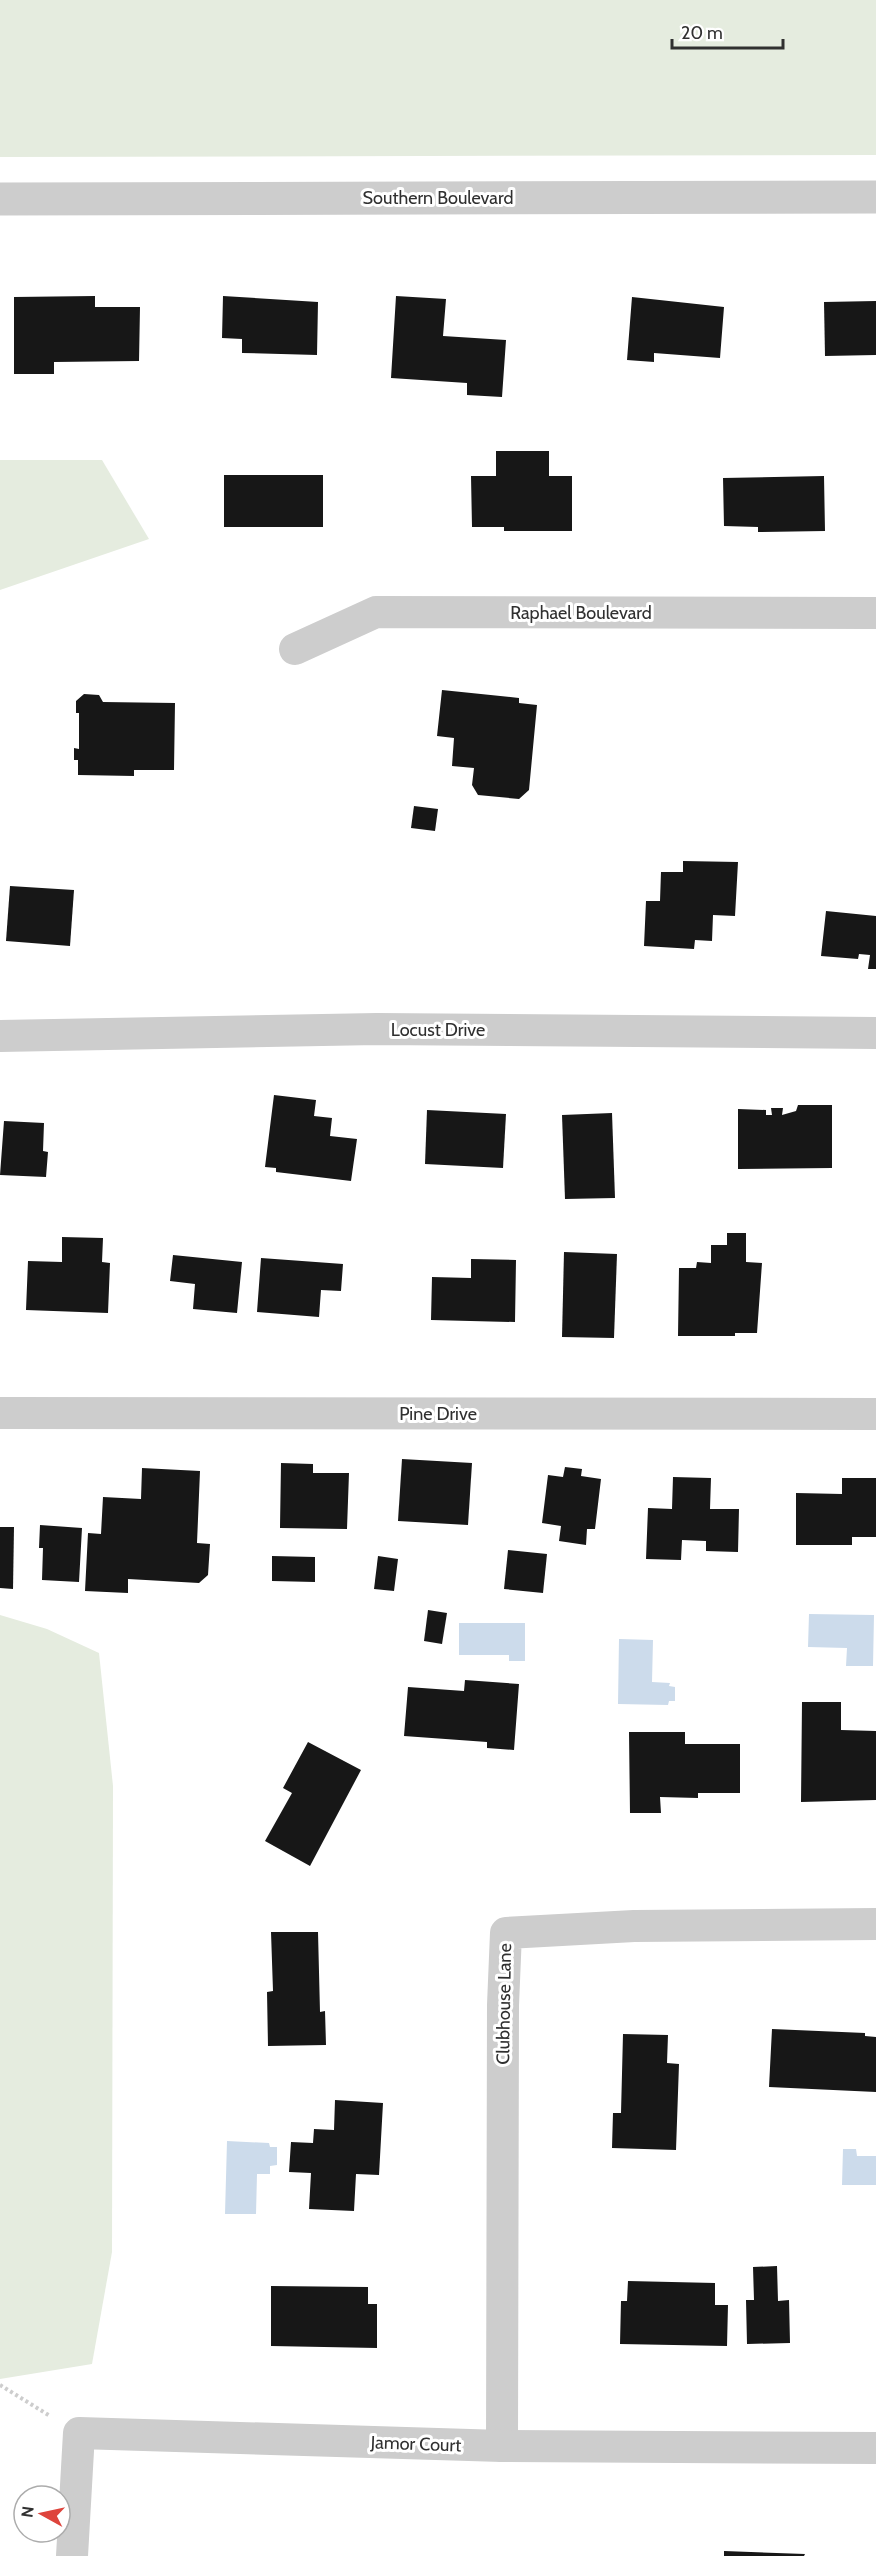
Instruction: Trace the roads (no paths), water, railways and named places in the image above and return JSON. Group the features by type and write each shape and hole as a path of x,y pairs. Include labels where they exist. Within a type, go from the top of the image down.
{"street":[{"name":"Southern Boulevard","path":"0,199 876,197"},
{"name":"Raphael Boulevard","path":"295,649 376,612 876,613"},
{"name":"Locust Drive","path":"0,1036 377,1029 876,1033"},
{"name":"Pine Drive","path":"0,1413 876,1414"},
{"name":"Clubhouse Lane","path":"502,2446 503,2005 506,1933 634,1926 876,1924"},
{"name":"Jamor Court","path":"72,2556 79,2433 502,2446 876,2448"}],"water":[{"path":"809,1614 874,1615 873,1666 846,1666 847,1648 808,1647"},
{"path":"459,1623 525,1623 525,1661 509,1661 509,1655 459,1655"},
{"path":"619,1639 653,1640 652,1682 670,1683 669,1686 675,1687 675,1701 669,1701 668,1705 618,1704"},
{"path":"227,2141 269,2143 270,2147 277,2147 277,2165 270,2166 270,2174 257,2174 256,2214 225,2214"},
{"path":"843,2149 856,2149 857,2156 876,2156 876,2185 842,2185"}]}
